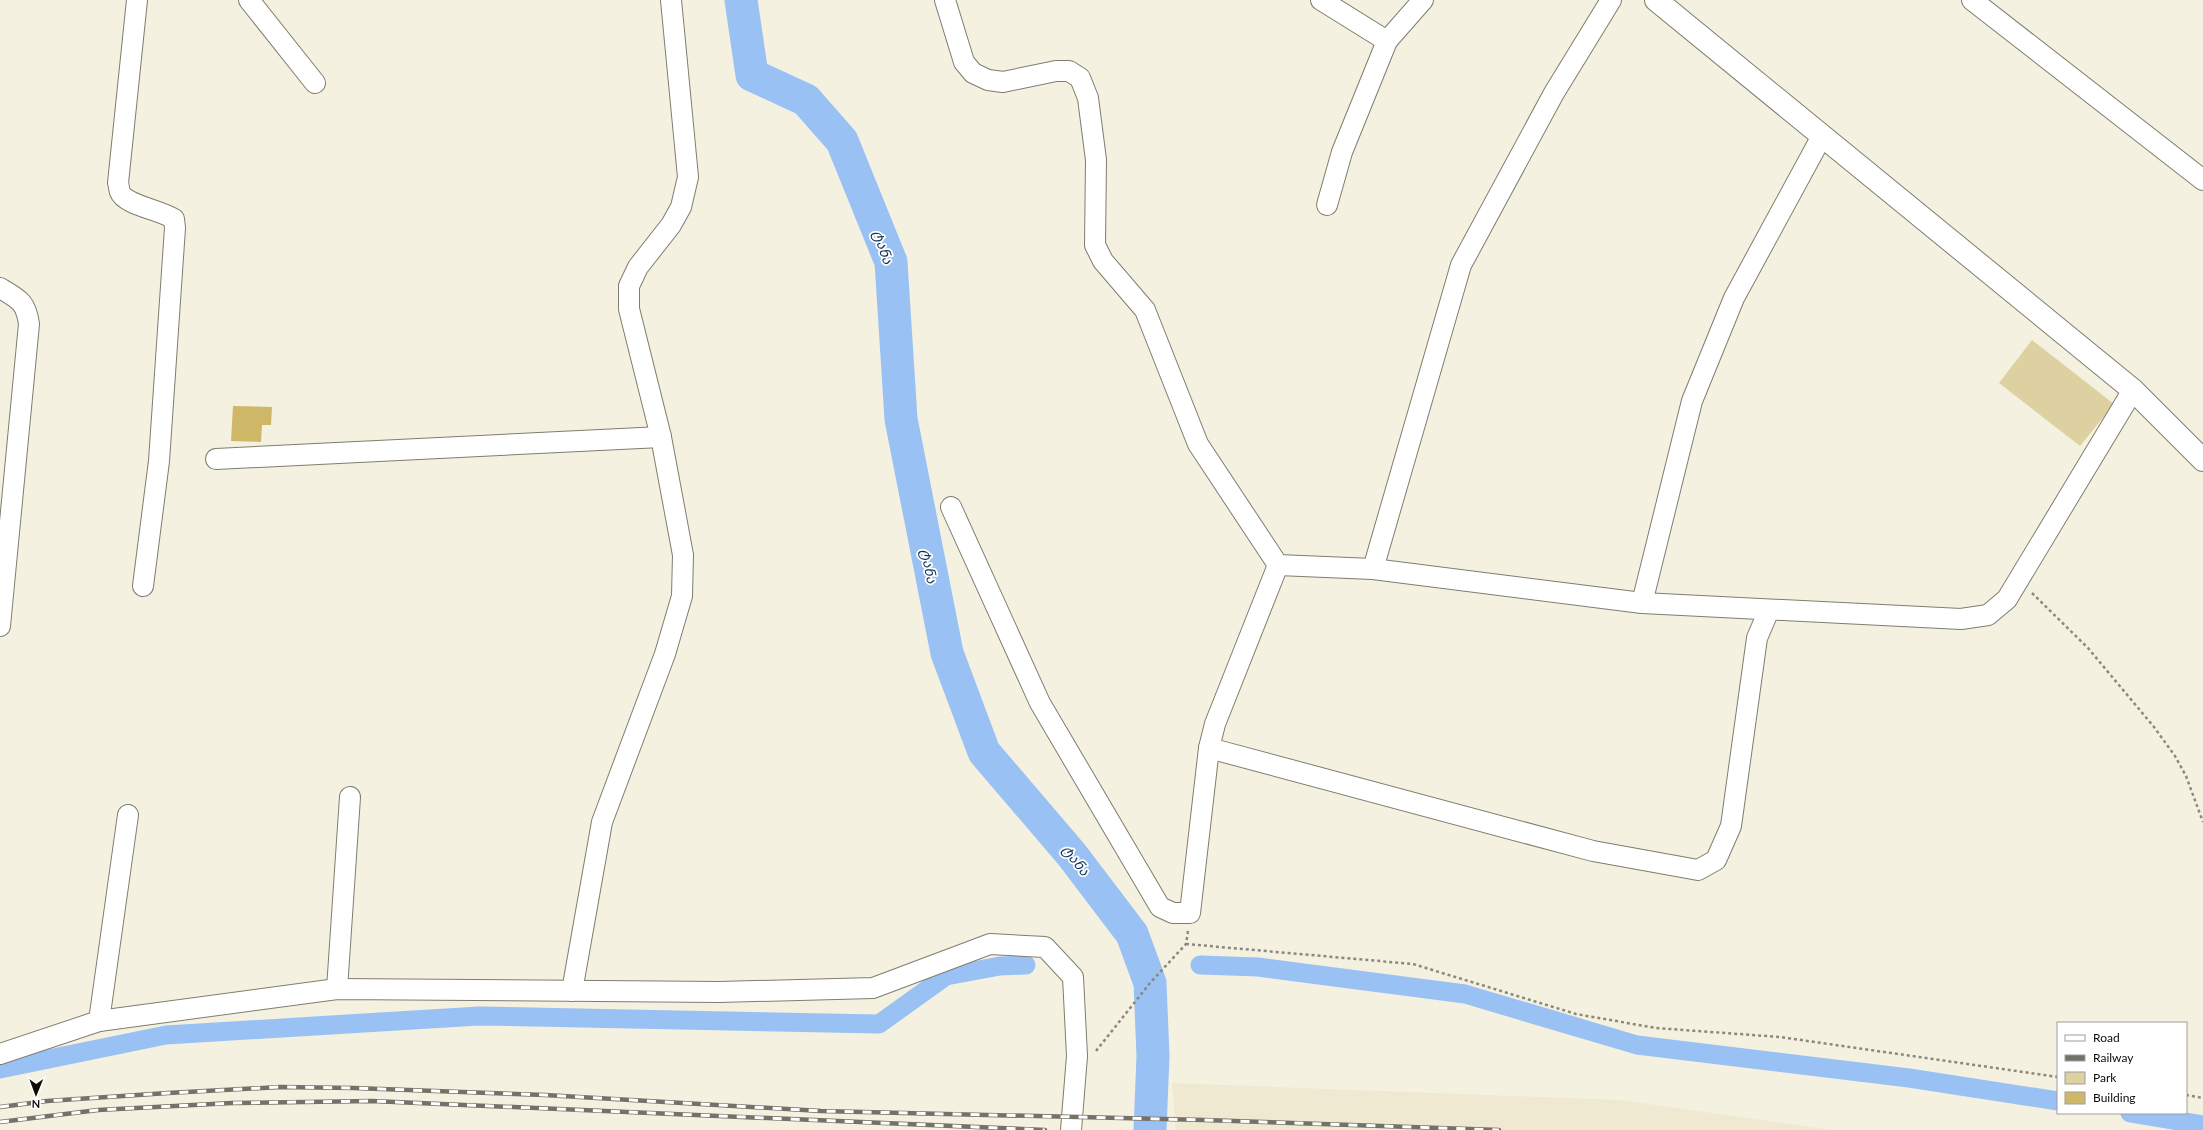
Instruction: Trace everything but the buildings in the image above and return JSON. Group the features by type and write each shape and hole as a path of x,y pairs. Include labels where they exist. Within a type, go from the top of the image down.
{"main road":[{"path":"1656,0 2133,390 2203,460"}],"street":[{"path":"137,0 118,183 120,193 127,200 167,214 174,219 175,228 159,461 143,586"},
{"path":"249,0 316,83"},
{"path":"572,991 602,822 665,654 682,596 683,554 661,437 629,309 630,286 638,267 672,225 681,207 688,177 671,0"},
{"path":"945,0 964,62 973,73 988,80 1003,82 1056,71 1070,71 1080,78 1088,98 1096,160 1095,245 1103,261 1145,310 1198,444 1278,566"},
{"path":"1321,0 1387,41"},
{"path":"1327,205 1342,152 1387,41 1423,0"},
{"path":"1372,569 1462,264 1554,93 1611,0"},
{"path":"1972,0 2203,180"},
{"path":"1642,604 1692,401 1734,298 1822,136"},
{"path":"0,288 19,299 27,310 29,324 0,626"},
{"path":"1278,566 1372,569 1642,604 1961,619 1988,615 2007,599 2133,390"},
{"path":"216,459 661,437"},
{"path":"951,507 1040,703 1160,907 1174,913 1190,913 1209,748 1214,724 1278,566"},
{"path":"1209,748 1593,851 1698,870 1716,860 1731,826 1757,638 1769,610"},
{"path":"337,989 350,797"},
{"path":"100,1021 128,815"},
{"path":"0,1054 100,1021 337,989 719,992 873,988 990,944 1044,947 1073,978 1077,1056 1071,1130"}],"path":[{"path":"2018,580 2088,648 2154,727 2175,756 2186,776 2203,822"},
{"path":"1077,1056 1094,1054 1150,983 1186,944 1190,913"},
{"path":"1186,944 1413,964 1576,1014 1656,1028 1780,1037 2057,1076"},
{"path":"2187,1095 2203,1098"}],"shaded area":[{"path":"1172,1083 1620,1100 1834,1130 1176,1130"}],"green space":[{"path":"2032,340 2114,404 2080,446 1999,383"}],"waterway":[{"name":"ტანა","path":"741,0 752,75 806,100 842,141 891,262 901,419 947,653 984,752 1072,855 1132,934 1150,983 1153,1056 1150,1130"},
{"path":"0,1069 166,1035 479,1016 879,1024 946,976 1000,966 1026,965"},
{"path":"1200,965 1258,967 1465,994 1637,1045 1909,1078 2057,1101"},
{"path":"2136,1114 2203,1125"}],"railway":[{"path":"0,1107 47,1101 168,1093 280,1087 354,1088 545,1095 821,1111 1204,1120 1499,1130"},
{"path":"0,1122 98,1110 232,1103 372,1101 1045,1130"}]}
